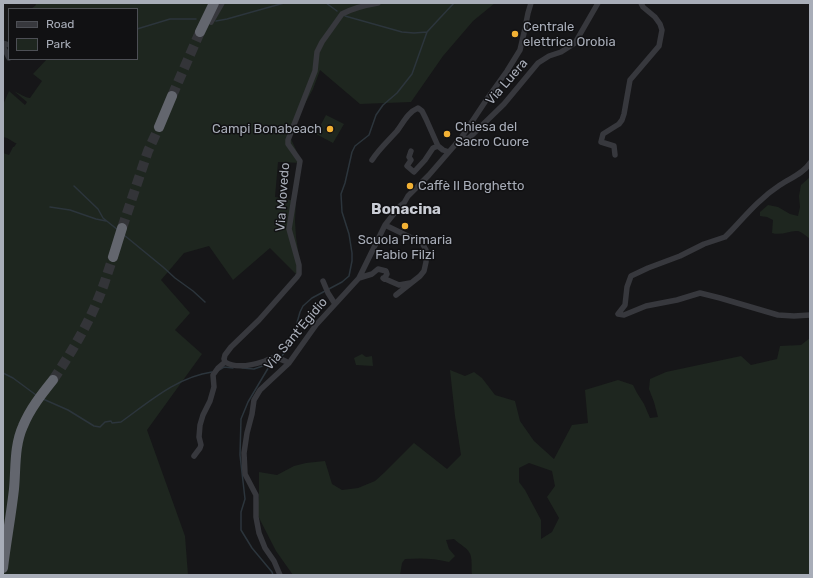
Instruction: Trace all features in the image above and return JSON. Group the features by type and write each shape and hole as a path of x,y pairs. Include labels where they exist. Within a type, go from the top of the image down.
{"highway":[{"path":"200,32 214,3"},
{"path":"159,127 172,96"},
{"path":"113,257 122,228"},
{"path":"3,568 14,489 15,456 18,439 32,407 50,384"}],"street":[{"path":"211,22 222,3"},
{"name":"Via Movedo","path":"225,362 225,355 231,347 259,320 299,274 299,266 289,229 300,161 288,144 288,140 315,71 317,52 322,42 342,14 357,8 378,3"},
{"name":"Via Sant'Egidio","path":"280,575 274,561 265,548 259,533 256,517 256,495 245,474 244,453 254,400 257,394 286,362 316,324 359,278 385,225 408,196 429,175 461,138 520,50 531,3"},
{"name":"Via Luera","path":"461,138 467,139 504,104 538,63 575,43 598,3"},
{"path":"615,155 614,146 601,142 603,134 619,124 622,120 630,80 659,46 661,37 662,30 660,24 655,17 643,7 641,3"},
{"path":"3,45 8,55"},
{"path":"372,160 376,153 406,118 418,108 422,111 438,146 449,152"},
{"path":"411,151 411,160 407,166 414,172 433,148 438,146"},
{"path":"810,163 807,168 780,185 758,202 725,237 704,244 680,256 631,276 627,287 625,305 618,314 624,315 646,306 677,300 700,293 778,315 794,316 810,314"},
{"path":"385,225 422,243 426,250 424,271 414,282 396,295"},
{"path":"359,278 372,274 378,269 386,272 387,274 384,279 399,285 414,282"},
{"path":"323,281 335,304"},
{"path":"194,456 201,445 199,437 200,425 214,387 213,375 218,368 225,362 242,366 277,358 286,362"}],"green space":[{"path":"35,3 495,3 473,21 443,56 411,102 360,104 320,70 313,89 302,109 291,139 302,163 278,162 275,197 296,201 296,237 300,263 296,274 270,248 233,280 209,246 184,253 161,280 190,313 175,330 202,354 147,430 185,536 188,575 3,575 3,153 9,155 13,147 17,144 3,137 3,105 9,91 25,105 27,102 14,91 30,98 42,81 33,74 46,60 138,60 138,8 32,8 36,5"},
{"name":"Campi Bonabeach","path":"326,115 344,124 333,143 316,134"},
{"path":"810,177 810,237 809,238 798,231 779,234 772,233 773,220 760,216 760,212 768,205 778,207 790,214 798,216 801,185"},
{"path":"810,338 810,575 472,575 471,560 468,550 454,539 446,540 449,549 455,556 449,562 416,558 405,559 402,563 400,575 293,575 276,551 256,512 259,497 259,472 277,475 294,466 325,461 332,484 342,490 358,488 375,481 414,443 447,469 461,455 450,370 465,376 474,372 482,378 495,395 515,401 520,421 534,441 554,459 572,425 588,423 585,390 618,380 633,385 650,418 658,417 649,389 650,379 666,372 741,356 751,365 777,359 780,346 801,345","holes":["529,463 552,471 555,486 547,497 559,518 552,532 541,539 541,520 519,482 519,468"]},
{"path":"362,354 366,357 372,356 373,366 356,365 354,358"}],"waterway":[{"path":"216,21 284,3"},
{"path":"326,3 337,11"},
{"path":"281,357 288,348 303,306 312,298 342,282 349,276 352,253 349,234 342,212 341,194 352,152 355,146 369,135 376,115 383,105 397,93 412,74 427,32 454,3"},
{"path":"345,16 402,32 427,32"},
{"path":"138,29 170,19 196,19"},
{"path":"74,186 98,209 103,218 118,230"},
{"path":"50,207 70,210 106,221"},
{"path":"124,235 205,302"},
{"path":"273,575 252,548 241,530 241,512 245,499 240,455 241,419 248,402 270,365 276,360"},
{"path":"242,368 254,369 271,363"},
{"path":"219,370 224,367 233,368"},
{"path":"43,399 68,410 94,426 100,427 105,422 121,422 164,391 187,379 212,372"},
{"path":"3,373 13,378 36,395"}],"tunnel":[{"path":"172,96 200,32"},
{"path":"122,228 148,151 159,127"},
{"path":"53,380 88,321 99,297 113,257"}],"place":[{"name":"Centrale elettrica Orobia","path":"515,34"},
{"name":"Campi Bonabeach","path":"330,129"},
{"name":"Chiesa del Sacro Cuore","path":"447,134"},
{"name":"Caffè Il Borghetto","path":"410,186"},
{"name":"Scuola Primaria Fabio Filzi","path":"405,226"}],"district":[{"name":"Bonacina","path":"406,210"}]}
